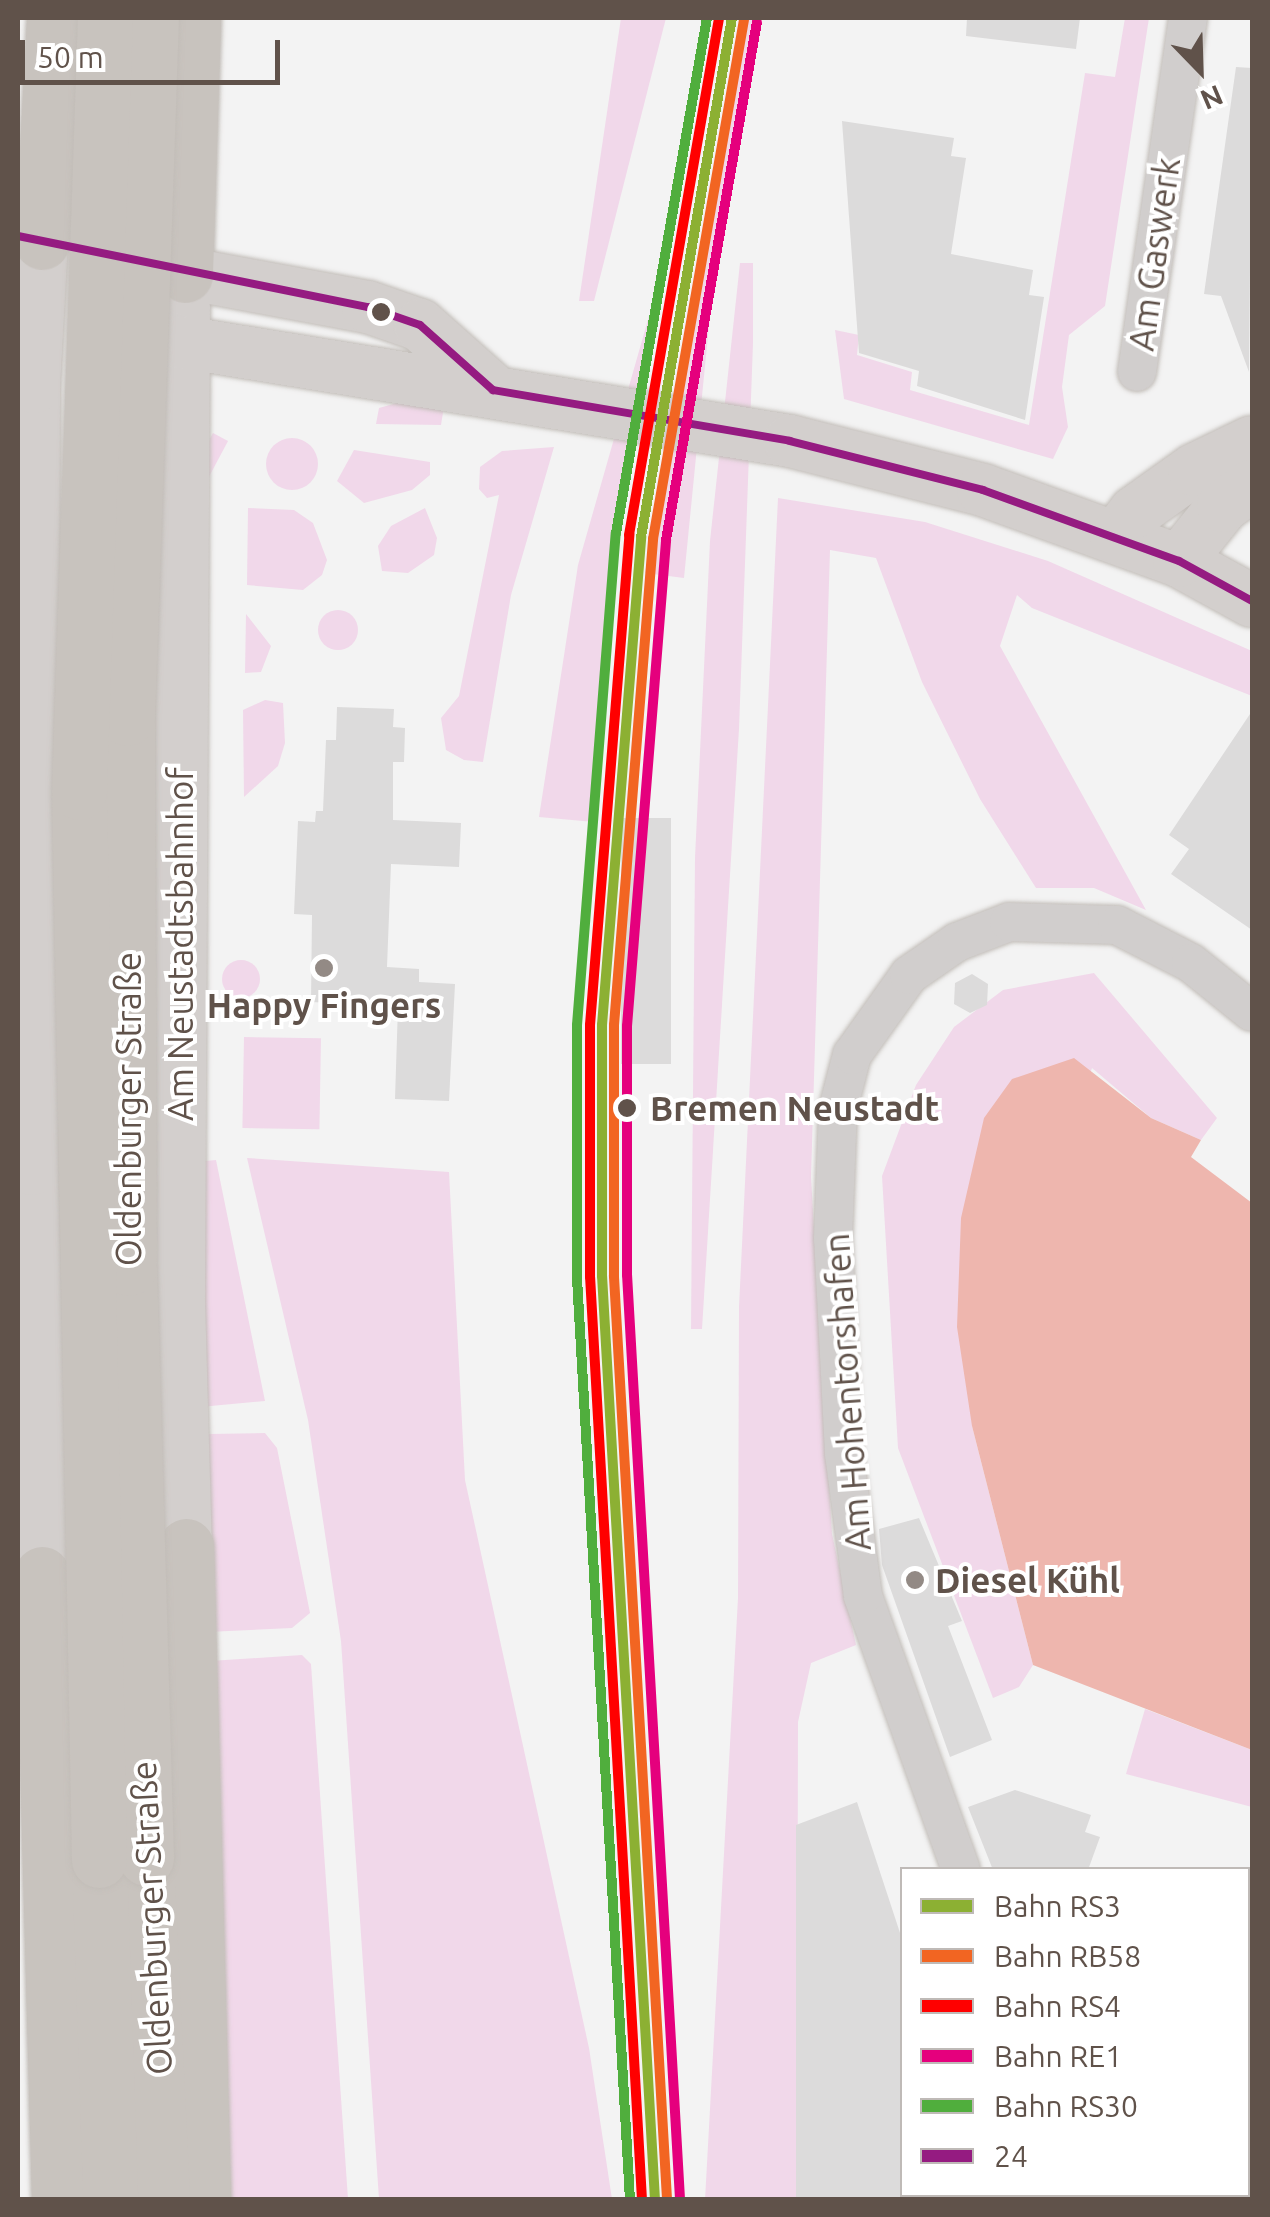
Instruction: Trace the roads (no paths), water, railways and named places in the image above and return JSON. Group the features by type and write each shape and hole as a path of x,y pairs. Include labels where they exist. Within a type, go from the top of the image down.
{"highway":[{"path":"30,239 54,18"},
{"name":"Oldenburger Straße","path":"105,18 80,792 83,1336 122,1859 162,2200"},
{"name":"Oldenburger Straße","path":"110,2200 122,1859 129,1268 127,718 152,18"},
{"path":"185,275 192,18"},
{"path":"186,1546 203,2200"},
{"path":"30,1573 59,2200"}],"main road":[{"path":"186,1546 111,1574 30,1573 30,239 185,275 368,307 420,326 493,390"},
{"name":"Am Neustadtsbahnhof","path":"185,275 182,342 186,1546"},
{"path":"28,302 182,342 790,441 983,490 1179,561 1252,601"},
{"path":"1116,537 1135,512 1194,470 1252,442"},
{"path":"1179,561 1224,506 1252,486"},
{"path":"28,1508 116,1508 186,1546"}],"street":[{"name":"Am Gaswerk","path":"1136,372 1188,18"},
{"name":"Am Hohentorshafen","path":"960,1867 863,1596 844,1453 833,1239 838,1109 852,1054 910,975 957,942 1009,922 1116,925 1192,963 1252,1012"}],"rail line":[{"name":"RS30","path":"630,2200 577,1277 577,1025 616,533 707,18"},
{"name":"RS4","path":"642,2200 590,1277 590,1025 629,535 719,18"},
{"name":"RS3","path":"655,2200 602,1276 602,1025 641,537 732,18"},
{"name":"RB58","path":"667,2199 614,1276 614,1025 653,539 744,20"},
{"name":"RE1","path":"680,2199 627,1275 627,1026 666,540 757,22"}],"place":[{"name":"Happy Fingers","path":"324,968"},
{"name":"Bremen Neustadt","path":"627,1108"},
{"name":"Diesel Kühl","path":"915,1580"}]}
